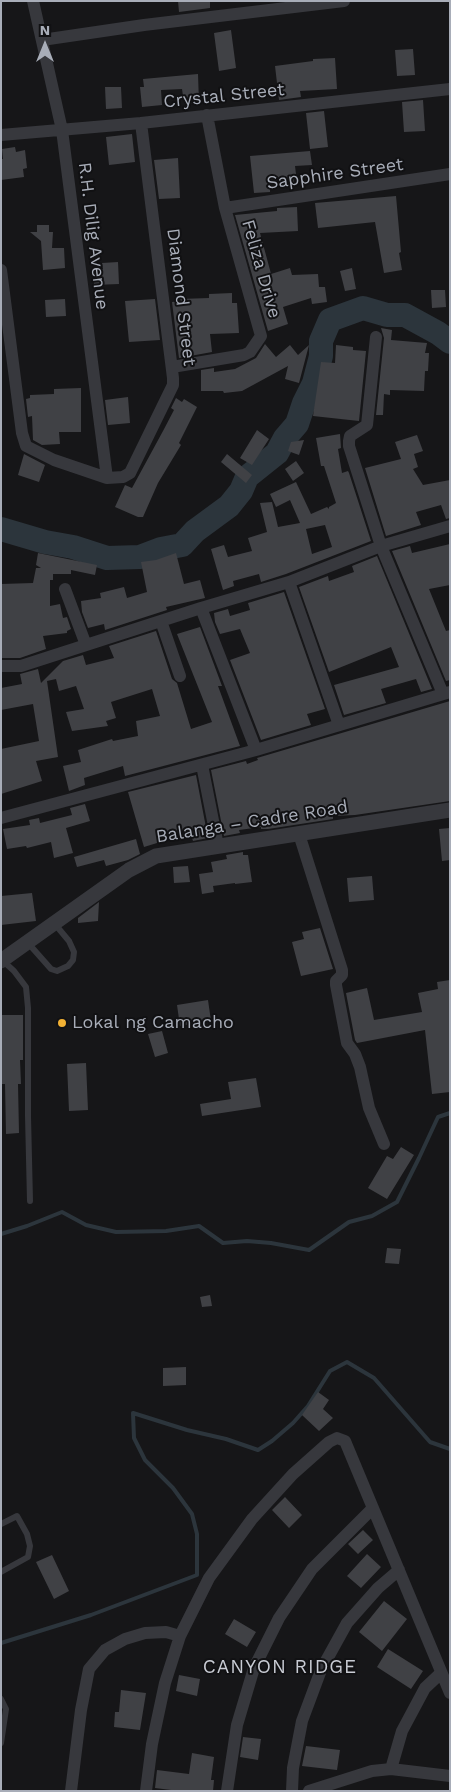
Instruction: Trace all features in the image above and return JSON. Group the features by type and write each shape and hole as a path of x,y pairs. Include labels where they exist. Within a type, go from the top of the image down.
{"street":[{"name":"R.H. Dilig Avenue","path":"32,1 62,130 107,478"},
{"path":"42,40 144,25 344,1"},
{"name":"Crystal Street","path":"1,136 141,123 450,89"},
{"name":"Feliza Drive","path":"172,367 244,355 250,352 261,336 225,208 207,115"},
{"name":"Diamond Street","path":"107,478 123,477 130,473 172,385 172,367 141,123"},
{"name":"Sapphire Street","path":"225,208 450,174"},
{"path":"1,270 22,433 26,446 54,460 107,478"},
{"path":"1,818 256,750 446,693 381,546 349,446 350,436 366,427 367,424 376,337"},
{"path":"1,666 21,666 201,608 289,582 381,546 450,526"},
{"path":"289,582 339,725"},
{"path":"65,589 86,645"},
{"path":"201,608 256,750"},
{"path":"161,621 180,676"},
{"path":"202,765 218,846"},
{"name":"Balanga – Cadre Road","path":"2,960 129,870 152,857 450,810"},
{"path":"299,834 342,970 342,975 336,981 336,985 348,1043 360,1067 369,1108 384,1144"},
{"path":"146,1791 152,1744 165,1683 180,1636 209,1578 252,1519 293,1474 329,1442 337,1438 345,1441 450,1693"},
{"path":"227,1791 237,1725 254,1668 279,1618 312,1569 373,1508"},
{"path":"292,1791 293,1768 302,1721 321,1670 347,1623 378,1588 399,1570"},
{"path":"71,1791 89,1669 105,1650 124,1639 144,1633 166,1632 180,1636"},
{"path":"391,1769 402,1731 424,1688 441,1673"},
{"path":"309,1791 372,1771 391,1769 450,1776"}],"lane":[{"path":"27,942 51,969 57,971 68,966 73,960 74,952 69,941 54,923"},
{"path":"2,960 14,971 26,987 28,1008 30,1201"},
{"path":"1,1524 17,1516 27,1534 30,1546 28,1557 1,1572"},
{"path":"1,1700 6,1709 1,1743"}],"building":[{"path":"178,1 210,1 210,8 179,12"},
{"path":"231,30 236,68 219,71 214,33"},
{"path":"413,49 415,75 397,76 395,50"},
{"path":"335,58 337,89 300,91 301,97 279,100 275,66 313,61 313,59"},
{"path":"198,74 199,103 186,104 186,96 183,96 182,89 161,90 162,105 142,107 140,87 144,87 143,79"},
{"path":"105,87 121,87 122,108 106,109"},
{"path":"423,100 425,131 404,132 402,102"},
{"path":"324,111 328,147 310,149 306,113"},
{"path":"132,134 135,162 109,165 106,137"},
{"path":"15,147 16,152 25,150 27,168 23,169 24,177 1,180 2,149"},
{"path":"310,151 312,165 295,166 296,174 293,174 294,183 270,185 270,192 254,193 250,156"},
{"path":"178,158 180,198 159,199 154,160"},
{"path":"396,196 401,252 399,253 402,270 384,273 375,222 318,228 315,203"},
{"path":"297,207 298,231 260,233 271,274 290,268 292,275 318,274 319,287 325,287 327,302 312,304 311,298 283,307 288,324 268,331 235,215 277,211 277,208"},
{"path":"37,225 49,225 49,232 53,232 52,248 64,248 65,268 43,270 41,241 30,232 37,232"},
{"path":"118,262 119,284 94,285 93,269 103,269 102,263"},
{"path":"352,268 356,289 345,291 340,271"},
{"path":"431,290 445,290 446,307 432,308"},
{"path":"232,293 232,303 237,303 239,333 210,334 212,352 179,358 172,302 181,301 180,299 209,298 209,294"},
{"path":"65,299 66,316 46,317 45,300"},
{"path":"155,299 160,340 129,342 125,301"},
{"path":"381,328 392,330 391,340 427,343 425,353 429,353 428,371 425,371 424,391 390,390 390,395 384,394 383,415 376,415 384,338"},
{"path":"265,344 276,357 290,345 298,355 309,345 299,383 285,379 288,366 242,391 224,393 223,391 201,391 201,370 214,368 214,372 235,369 256,358"},
{"path":"336,345 353,347 353,350 366,351 359,421 313,416 321,362 335,363"},
{"path":"81,388 81,432 59,432 60,444 42,445 33,440 32,416 28,417 26,399 30,398 30,395 54,394 54,389"},
{"path":"128,397 130,423 108,425 105,400"},
{"path":"176,398 182,402 184,399 197,407 179,443 181,445 158,483 143,517 138,517 115,507 125,485 132,488 174,410 171,408"},
{"path":"257,430 269,439 252,465 240,458"},
{"path":"340,434 341,448 338,449 342,473 348,471 349,473 371,541 261,582 259,574 233,581 234,586 223,590 211,549 224,545 228,557 252,551 248,538 267,532 260,503 272,502 278,527 300,523 290,500 276,507 270,494 296,482 311,514 327,507 329,509 329,507 336,503 324,466 321,466 316,438","holes":["325,525 332,547 312,554 306,529"]},
{"path":"417,435 423,451 414,454 418,467 413,469 423,485 450,480 450,518 446,519 441,505 416,512 421,525 386,536 365,468 401,459 395,442"},
{"path":"304,440 299,455 288,451 291,442"},
{"path":"24,454 45,465 39,482 18,475"},
{"path":"227,454 252,475 246,483 221,462"},
{"path":"296,461 304,473 293,481 285,469"},
{"path":"450,544 450,585 429,589 446,631 450,630 450,680 446,681 392,551 410,546 412,553"},
{"path":"38,553 97,565 95,575 71,570 71,574 53,574 53,580 50,580 50,606 60,604 63,618 67,617 71,629 67,633 43,636 46,649 20,658 1,658 1,584 33,583 36,568 41,568 36,565"},
{"path":"176,553 184,584 200,580 205,598 166,607 167,610 105,630 104,624 88,628 82,612 81,601 101,598 100,593 124,587 127,598 147,592 141,562 156,560"},
{"path":"377,556 432,689 421,692 416,679 381,689 386,703 344,715 334,685 399,667 391,647 329,672 299,587 328,576 329,581 354,572 352,566"},
{"path":"284,592 325,709 307,714 311,725 261,740 230,660 250,653 240,629 220,634 215,622 214,613 228,609 230,616 250,610 248,603"},
{"path":"200,627 222,686 218,686 240,746 125,776 123,766 84,778 85,785 69,791 63,766 81,762 78,750 112,739 113,741 138,736 136,721 160,716 152,689 111,702 116,718 106,721 108,726 72,731 66,712 84,709 76,686 59,691 56,679 47,681 58,757 36,761 42,781 1,794 1,749 39,741 33,704 1,710 1,688 22,684 20,674 38,669 41,683 63,661 83,655 86,665 114,658 109,646 156,631 172,679 177,683 191,729 212,722 177,634"},
{"path":"450,701 450,801 355,815 333,816 333,819 268,829 261,829 261,827 239,830 240,833 224,836 211,770 246,761 247,764 258,760 257,758"},
{"path":"196,775 208,838 193,841 189,829 169,835 170,839 144,847 128,792"},
{"path":"85,804 90,821 66,828 73,853 54,858 51,842 27,848 26,846 7,849 3,829 30,825 29,820 39,818 40,823 72,815 70,808"},
{"path":"450,828 450,860 442,861 439,829"},
{"path":"136,839 140,854 128,860 106,866 104,860 77,867 74,857"},
{"path":"243,852 243,855 248,855 252,882 213,886 214,892 202,894 199,874 213,872 211,862 227,859 226,855"},
{"path":"188,866 190,882 174,883 173,867"},
{"path":"372,876 374,900 349,902 347,878"},
{"path":"32,893 36,921 1,925 1,896"},
{"path":"99,902 98,921 78,923 78,918"},
{"path":"320,928 333,969 301,976 292,942 304,939 302,932"},
{"path":"450,980 450,1092 432,1094 425,1030 357,1043 346,993 367,988 374,1020 422,1012 418,993 438,989 437,982"},
{"path":"208,1000 211,1021 180,1026 177,1005"},
{"path":"1,1015 23,1015 23,1060 20,1060 21,1084 18,1084 19,1133 6,1134 5,1084 2,1084"},
{"path":"162,1031 168,1053 155,1057 148,1034"},
{"path":"86,1063 88,1110 69,1111 67,1064"},
{"path":"256,1078 261,1107 202,1116 200,1104 231,1099 228,1082"},
{"path":"401,1147 414,1155 387,1199 368,1188 387,1156 393,1159"},
{"path":"387,1248 401,1249 399,1264 385,1263"},
{"path":"210,1295 212,1306 202,1307 200,1297"},
{"path":"186,1367 186,1385 163,1386 163,1368"},
{"path":"318,1392 329,1400 323,1409 333,1418 319,1431 302,1415"},
{"path":"285,1497 302,1515 289,1528 272,1510"},
{"path":"363,1530 373,1540 358,1554 348,1544"},
{"path":"367,1554 381,1567 361,1588 347,1576"},
{"path":"52,1555 69,1591 54,1599 36,1562"},
{"path":"384,1601 407,1619 382,1651 359,1632"},
{"path":"234,1619 256,1632 247,1647 225,1634"},
{"path":"388,1649 423,1671 411,1689 377,1667"},
{"path":"179,1675 200,1679 197,1696 176,1691"},
{"path":"121,1690 146,1693 140,1730 114,1727 115,1712 119,1712"},
{"path":"243,1737 261,1739 258,1760 240,1757"},
{"path":"306,1746 340,1750 337,1770 302,1766"},
{"path":"192,1753 214,1757 211,1780 214,1780 213,1791 179,1791 155,1788 157,1770 189,1774"}],"waterway":[{"path":"1,529 45,542 73,547 107,558 140,557 161,549 182,545 195,531 229,506 241,491 247,477 277,453 285,438 297,424 304,403 314,383 321,356 321,341 330,320 363,308 387,315 405,315 438,333 450,342"},
{"path":"1,1234 62,1212 86,1225 116,1232 166,1231 199,1226 223,1243 247,1241 309,1250 349,1222 372,1216 397,1202 438,1117 450,1113"},
{"path":"1,1643 91,1615 197,1575 197,1534 192,1514 173,1488 145,1460 134,1438 133,1413 258,1450 293,1423 308,1406 330,1371 347,1362 374,1378 430,1442 450,1449"}],"place":[{"name":"Lokal ng Camacho","path":"62,1023"}],"district":[{"name":"CANYON RIDGE","path":"280,1667"}]}
